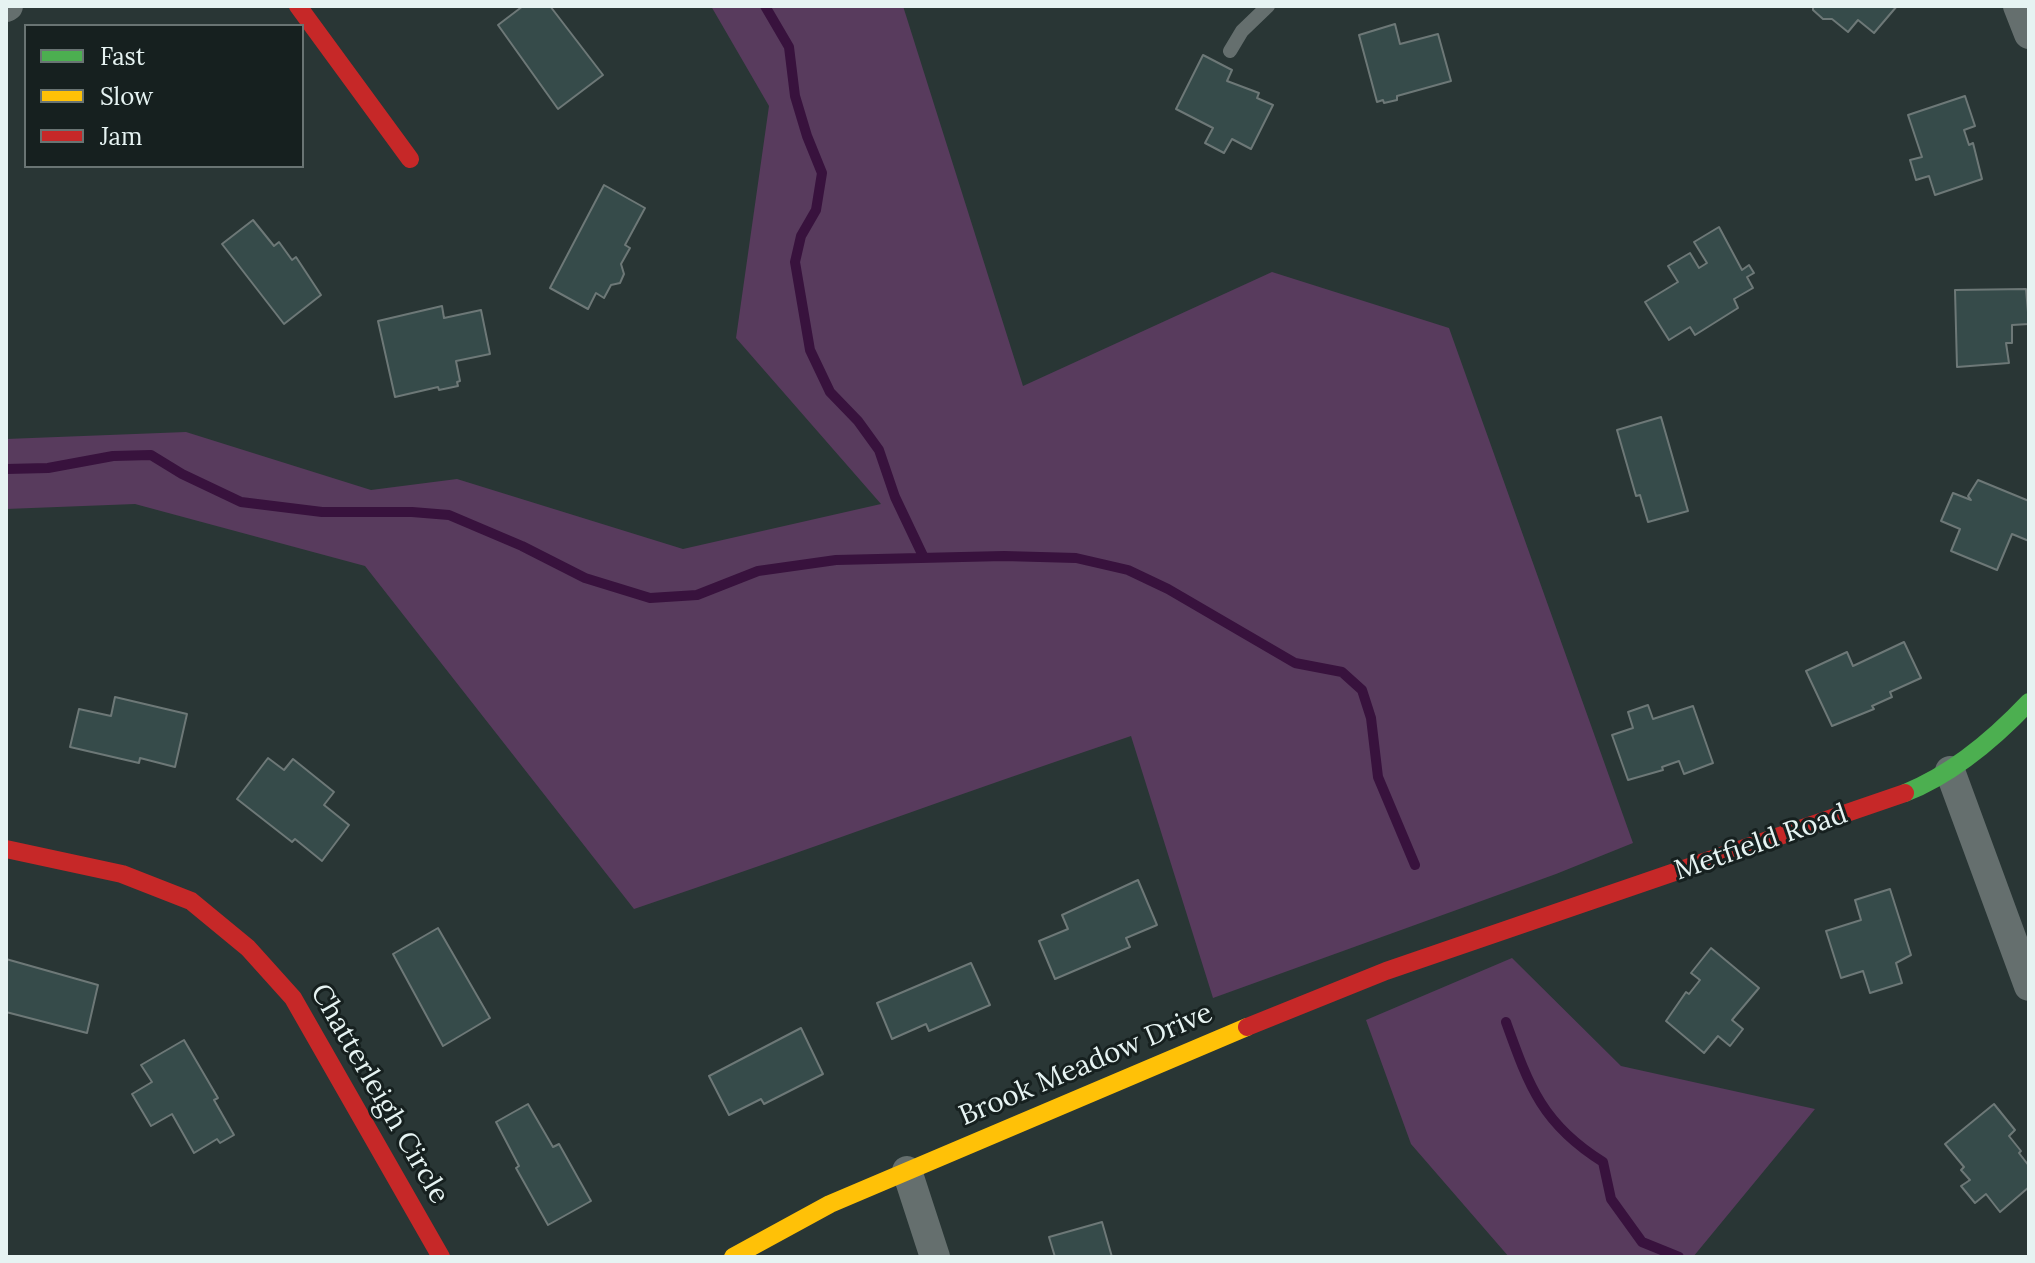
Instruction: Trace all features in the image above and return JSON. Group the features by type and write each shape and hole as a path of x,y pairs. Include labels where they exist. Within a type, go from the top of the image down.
{"street":[{"path":"298,6 410,159"},
{"path":"2018,6 2029,34"},
{"name":"Metfield Road","path":"1469,943 1909,792 1950,771 2004,729 2029,702"},
{"path":"1950,771 2029,986"},
{"name":"Chatterleigh Circle","path":"6,849 122,874 191,901 248,948 293,998 441,1257"},
{"name":"Brook Meadow Drive","path":"733,1257 830,1204 907,1171 1311,1000 1469,943"},
{"path":"907,1171 935,1257"}],"lane":[{"path":"1230,51 1242,31 1268,6"}],"shaded area":[{"path":"711,6 903,6 1023,386 1272,272 1449,328 1633,843 1556,874 1213,998 1131,736 634,909 365,566 135,504 6,509 6,439 186,432 371,490 457,479 683,549 881,504 736,338 769,106"},
{"path":"1512,958 1621,1066 1815,1109 1693,1257 1509,1257 1411,1144 1366,1020"}],"building":[{"path":"523,6 550,6 603,75 558,109 498,25"},
{"path":"1813,6 1897,6 1874,33 1858,20 1848,32 1832,19 1823,19 1813,10"},
{"path":"1395,24 1400,44 1438,34 1451,81 1397,96 1397,100 1377,102 1359,35"},
{"path":"1203,55 1232,70 1227,81 1259,93 1257,98 1273,105 1251,149 1232,139 1224,153 1205,143 1213,128 1176,109"},
{"path":"1965,96 1975,126 1964,130 1969,145 1973,143 1982,179 1935,195 1929,176 1916,180 1910,160 1922,157 1908,115"},
{"path":"604,185 645,208 625,245 630,248 621,264 624,274 620,283 611,285 604,298 596,293 588,309 550,288"},
{"path":"253,220 274,246 279,242 292,260 296,257 321,295 284,324 222,244"},
{"path":"1719,227 1742,270 1749,265 1754,273 1747,277 1753,288 1734,299 1738,308 1695,335 1690,327 1669,340 1645,302 1678,282 1668,266 1690,253 1699,268 1707,263 1694,242"},
{"path":"2026,289 2029,324 2012,325 2012,343 2006,343 2009,363 1957,367 1955,290"},
{"path":"442,306 444,318 481,310 490,354 456,361 458,386 439,390 438,387 395,397 378,321"},
{"path":"1661,417 1688,511 1648,522 1640,495 1636,496 1617,430"},
{"path":"1978,480 2029,501 2029,541 2012,534 1997,570 1951,551 1960,529 1941,521 1953,493 1971,500 1968,496"},
{"path":"1904,642 1921,678 1890,692 1892,697 1872,706 1874,709 1832,726 1806,671 1847,652 1853,666"},
{"path":"115,697 187,714 175,767 140,758 139,763 70,747 79,709 111,716"},
{"path":"1648,705 1653,719 1693,706 1713,763 1684,774 1679,761 1662,767 1663,770 1628,780 1612,735 1633,728 1628,712"},
{"path":"268,758 284,770 293,759 334,792 324,805 349,825 322,861 237,799"},
{"path":"1138,880 1157,925 1126,938 1130,947 1055,979 1039,941 1068,929 1062,915"},
{"path":"1890,889 1911,955 1896,963 1902,983 1870,993 1863,971 1841,978 1826,931 1861,920 1855,900"},
{"path":"438,928 490,1018 443,1046 393,954"},
{"path":"1711,948 1759,988 1732,1020 1743,1029 1730,1046 1718,1036 1704,1053 1666,1021 1686,992 1689,994 1700,980 1691,973"},
{"path":"6,959 98,985 87,1033 6,1012"},
{"path":"971,963 990,1005 929,1031 926,1024 892,1039 877,1003"},
{"path":"801,1028 823,1074 764,1104 761,1099 729,1115 709,1076"},
{"path":"184,1040 218,1098 214,1100 234,1135 220,1143 217,1139 194,1153 172,1114 151,1126 132,1094 152,1082 141,1065"},
{"path":"528,1104 553,1147 559,1144 591,1201 548,1225 516,1168 519,1166 496,1122"},
{"path":"1994,1104 2015,1130 2009,1136 2029,1166 2029,1187 2000,1212 1986,1194 1975,1203 1961,1186 1970,1180 1961,1170 1964,1167 1945,1144"},
{"path":"1102,1222 1112,1257 1055,1257 1049,1237"}],"waterway":[{"path":"765,6 789,47 795,96 822,173 816,210 801,236 795,262 810,350 830,392 858,421 879,450 895,497 924,558"},
{"path":"6,469 48,468 113,456 151,455 182,474 241,502 322,512 449,515 522,546 585,578 650,598 697,595 758,571 836,560 1004,556 1076,558 1128,570 1168,589 1295,663 1342,672 1362,690 1371,718 1378,777 1415,865"},
{"path":"1506,1022 1522,1066 1540,1102 1565,1133 1603,1162 1611,1199 1642,1242 1679,1257"}],"traffic: fast":[{"path":"1905,793 1940,776 1972,754 2029,702"}],"traffic: slow":[{"path":"733,1257 830,1204 1247,1027"}],"traffic: jam":[{"path":"298,6 410,159"},
{"path":"1247,1027 1386,971 1905,793"},
{"path":"6,849 122,874 191,901 248,948 293,998 441,1257"}]}
